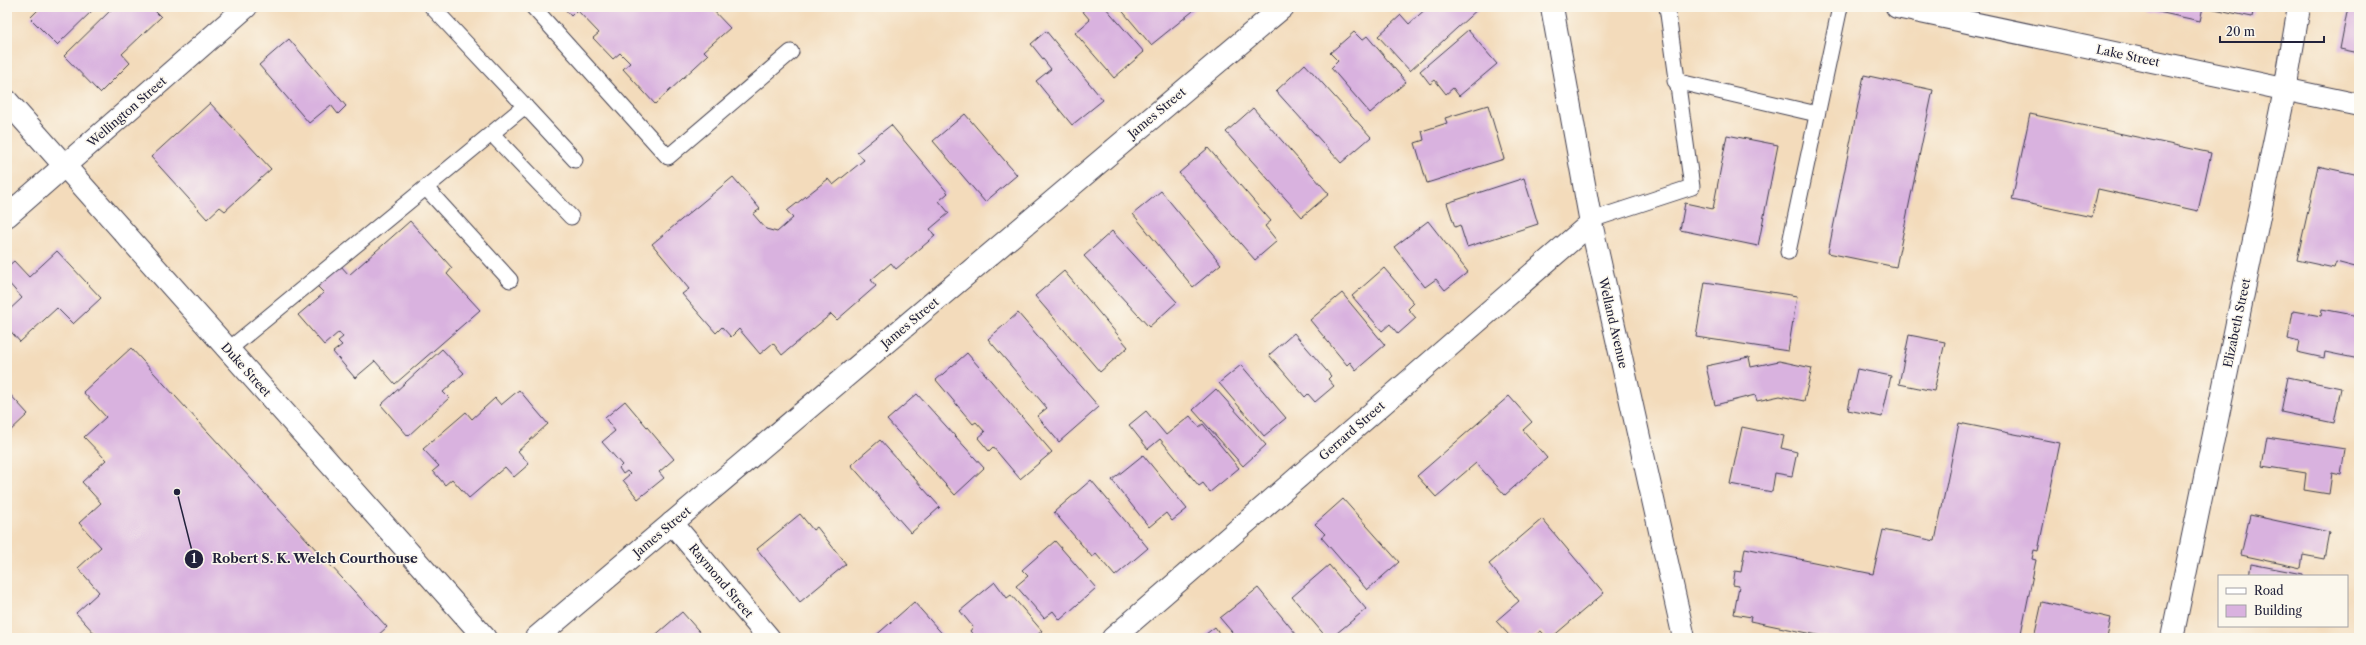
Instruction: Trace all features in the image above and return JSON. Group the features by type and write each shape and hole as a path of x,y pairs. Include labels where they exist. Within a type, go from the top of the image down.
{"street":[{"name":"Wellington Street","path":"7,216 246,7"},
{"name":"James Street","path":"536,638 1283,7"},
{"name":"Welland Avenue","path":"1552,7 1591,222 1684,638"},
{"name":"Lake Street","path":"1897,7 2359,105"},
{"name":"Elizabeth Street","path":"2172,638 2285,90 2298,7"},
{"name":"Duke Street","path":"7,101 485,638"},
{"name":"Gerrard Street","path":"1113,638 1591,222"},
{"name":"Raymond Street","path":"672,523 769,638"}],"lane":[{"path":"432,7 575,160"},
{"path":"533,7 668,157 791,52"},
{"path":"1591,222 1692,187 1675,81 1667,7"},
{"path":"1788,252 1840,7"},
{"path":"1675,81 1817,114"},
{"path":"228,350 525,106"},
{"path":"492,134 571,216"},
{"path":"426,188 510,280"}],"building":[{"path":"41,7 96,7 57,45 30,18"},
{"path":"114,7 151,7 161,17 122,54 130,63 100,93 64,56"},
{"path":"563,7 710,7 730,28 704,51 708,55 655,104 623,69 630,63 620,53 613,59 593,38 599,33 577,10 571,16"},
{"path":"1079,7 1105,7 1144,52 1114,78 1075,33 1090,20"},
{"path":"1119,7 1198,7 1151,45"},
{"path":"1428,7 1480,7 1410,71 1378,36 1401,15 1409,24"},
{"path":"2149,7 2203,7 2200,21 2149,10"},
{"path":"2205,7 2254,7 2252,17"},
{"path":"2348,7 2359,7 2359,53 2340,49"},
{"path":"1468,30 1497,64 1459,96 1453,88 1446,94 1435,80 1430,84 1420,71"},
{"path":"1046,31 1103,100 1072,125 1036,81 1051,69 1031,44"},
{"path":"1354,32 1362,40 1367,36 1406,82 1370,113 1331,68 1338,61 1330,53"},
{"path":"289,39 346,106 338,114 331,105 309,123 259,65"},
{"path":"1305,64 1371,137 1341,163 1276,91"},
{"path":"1864,75 1933,90 1896,267 1828,253"},
{"path":"210,103 271,169 225,211 220,207 207,219 151,157"},
{"path":"1488,105 1504,159 1427,183 1415,143 1424,140 1422,131 1447,123 1445,118"},
{"path":"1253,108 1329,194 1302,217 1226,132"},
{"path":"965,114 1017,175 985,202 933,141"},
{"path":"2030,114 2211,153 2198,211 2098,189 2092,217 2012,200"},
{"path":"891,125 948,193 939,201 949,213 930,229 935,236 896,269 891,263 871,280 876,286 837,320 831,314 782,355 773,343 760,354 739,329 731,337 722,327 716,333 682,294 689,289 652,244 733,177 760,209 753,214 766,229 777,232 793,218 787,211 828,179 833,185 864,160 857,152"},
{"path":"1727,135 1778,145 1758,246 1680,230 1685,203 1713,209"},
{"path":"1208,148 1271,221 1265,226 1277,241 1255,260 1179,173"},
{"path":"2318,166 2359,175 2359,268 2336,262 2334,268 2297,260"},
{"path":"1524,178 1538,224 1467,247 1460,225 1455,227 1447,203"},
{"path":"1161,191 1221,264 1193,287 1133,214"},
{"path":"410,221 452,268 447,274 480,310 395,384 375,361 355,378 333,352 342,345 338,341 343,337 339,332 324,345 298,315 324,293 316,285 340,265 349,275"},
{"path":"1428,221 1468,272 1445,290 1436,279 1425,287 1394,247"},
{"path":"1112,231 1177,302 1149,327 1084,256"},
{"path":"57,251 101,298 73,324 57,308 20,342 7,327 7,312 22,298 7,281 7,267 14,261 29,277"},
{"path":"1384,268 1414,303 1408,309 1416,318 1398,334 1390,324 1382,331 1352,296"},
{"path":"1064,271 1128,347 1100,372 1035,296"},
{"path":"1705,282 1797,296 1788,351 1696,337"},
{"path":"1342,293 1385,345 1356,370 1350,362 1347,365 1310,320"},
{"path":"2322,309 2359,316 2359,359 2325,352 2324,358 2297,352 2299,342 2288,339 2293,311 2321,316"},
{"path":"1018,313 1099,407 1059,442 1037,416 1047,408 988,339"},
{"path":"1294,333 1331,376 1328,379 1334,386 1315,402 1308,394 1305,397 1269,355"},
{"path":"1909,335 1945,342 1934,391 1899,384"},
{"path":"131,348 387,627 375,638 90,638 95,634 76,613 99,592 78,568 101,547 79,523 101,503 82,482 106,460 84,437 106,417 83,392"},
{"path":"442,349 464,373 443,392 449,398 408,436 381,405"},
{"path":"967,353 1052,452 1020,479 993,447 989,451 978,438 985,432 976,422 973,424 936,380"},
{"path":"1749,357 1751,367 1779,361 1812,368 1804,401 1780,396 1757,401 1755,395 1715,405 1706,366"},
{"path":"1241,365 1286,418 1264,436 1219,383"},
{"path":"1857,369 1891,376 1882,417 1848,410"},
{"path":"2288,377 2341,388 2334,423 2281,412"},
{"path":"1216,389 1266,445 1243,466 1193,410"},
{"path":"519,390 548,424 518,451 529,464 514,477 505,467 469,498 452,479 445,485 433,471 439,466 423,449 466,412 472,419 495,398 501,405"},
{"path":"7,391 28,414 7,434"},
{"path":"917,394 984,468 955,495 887,420"},
{"path":"1509,396 1532,422 1523,430 1547,458 1505,495 1476,463 1436,497 1417,476"},
{"path":"625,401 674,459 659,472 664,478 638,499 623,480 630,474 627,471 623,474 619,468 622,465 602,442 615,431 605,418"},
{"path":"1146,411 1166,435 1190,416 1199,427 1203,424 1239,468 1210,492 1203,483 1199,486 1160,439 1148,449 1129,425"},
{"path":"1959,423 2060,443 2038,551 2034,550 2032,559 2036,560 2020,638 1832,638 1750,621 1751,617 1734,614 1739,586 1733,585 1735,571 1741,572 1745,548 1873,574 1883,530 1935,541"},
{"path":"1742,427 1784,436 1781,448 1797,452 1792,476 1775,473 1772,492 1730,484"},
{"path":"2267,437 2345,449 2341,475 2332,473 2329,494 2304,490 2306,473 2262,466"},
{"path":"880,440 940,507 911,533 851,465"},
{"path":"1143,455 1187,509 1172,521 1166,513 1149,527 1112,480"},
{"path":"1091,480 1148,548 1115,576 1096,554 1092,557 1054,512"},
{"path":"1343,499 1399,562 1367,590 1321,537 1325,534 1315,524"},
{"path":"800,514 813,530 817,527 846,564 800,602 757,549"},
{"path":"2250,515 2329,532 2324,559 2303,555 2301,568 2241,555"},
{"path":"1542,519 1604,593 1551,638 1547,638 1541,631 1532,638 1506,638 1509,635 1496,621 1519,601 1489,564"},
{"path":"1055,541 1096,588 1060,620 1053,611 1044,618 1016,586 1028,576 1022,570"},
{"path":"2251,564 2303,574 2303,575 2249,575"},
{"path":"1329,565 1366,609 1331,638 1327,638 1292,597"},
{"path":"995,582 1007,598 1011,595 1042,631 1033,638 976,638 970,631 973,627 960,611"},
{"path":"1258,588 1296,634 1292,638 1237,638 1220,618"},
{"path":"914,602 946,638 873,638"},
{"path":"2042,602 2111,618 2107,638 2034,638"},
{"path":"682,612 705,638 652,638"},
{"path":"1215,627 1223,638 1201,638"}],"place":[{"name":"Robert S. K. Welch Courthouse","path":"177,492"}]}
